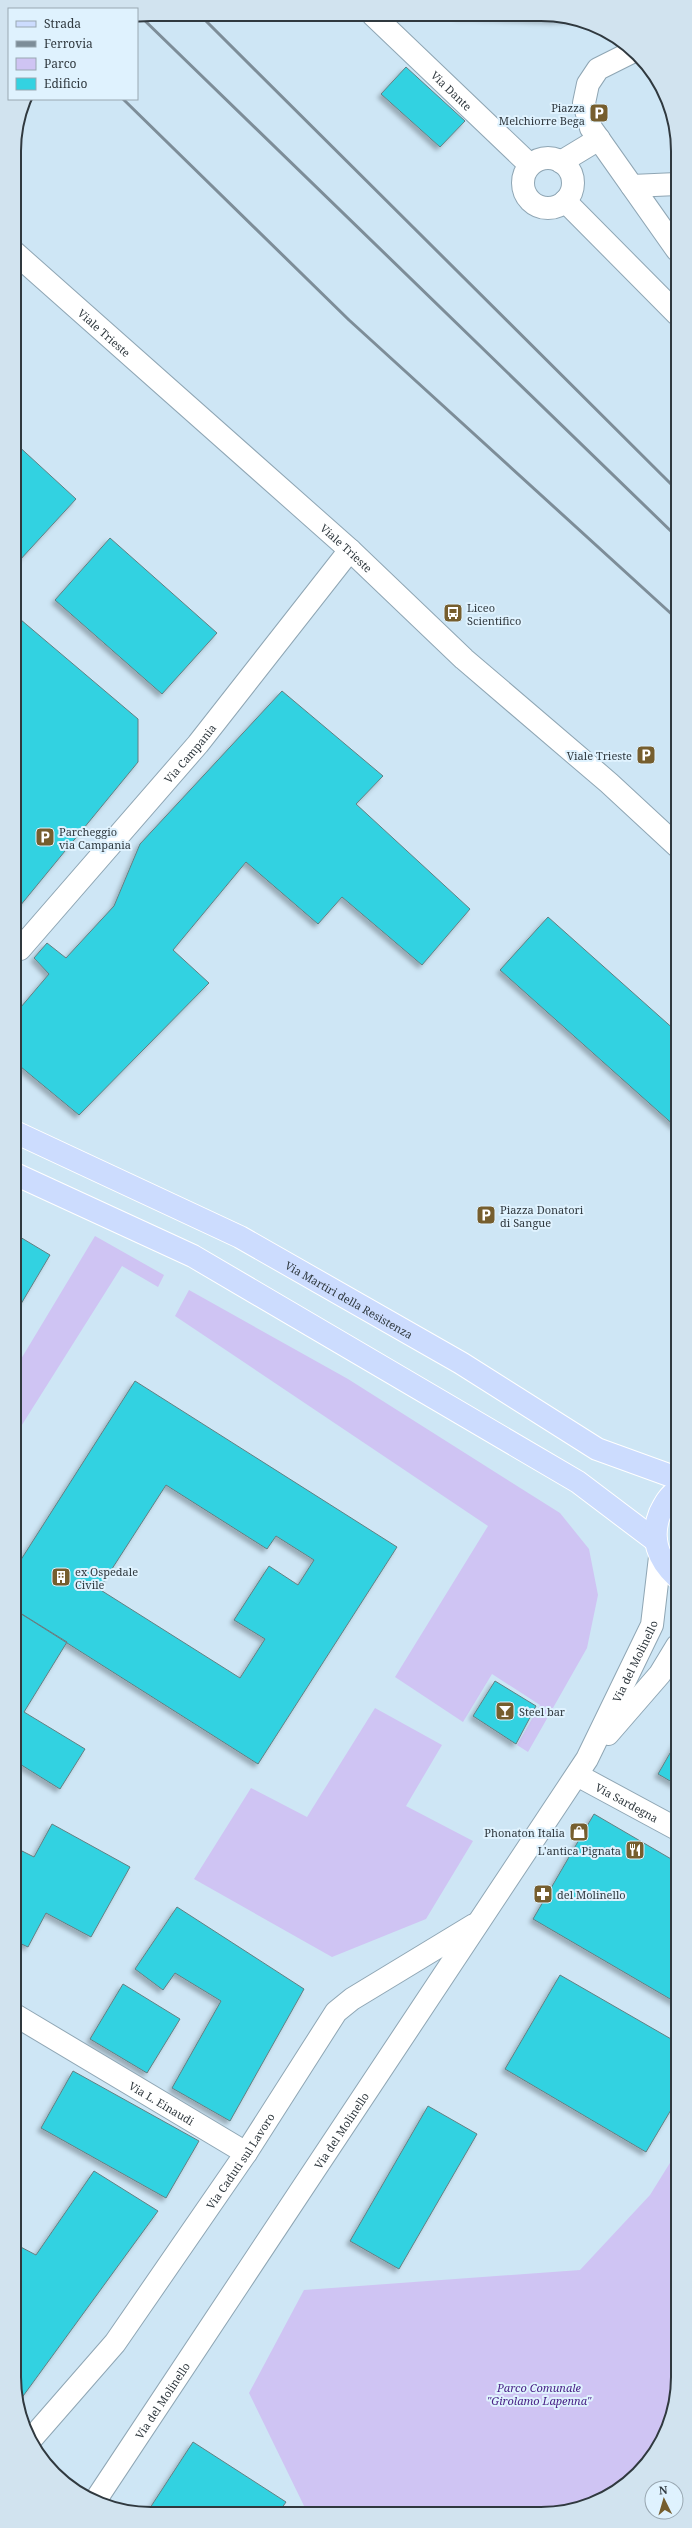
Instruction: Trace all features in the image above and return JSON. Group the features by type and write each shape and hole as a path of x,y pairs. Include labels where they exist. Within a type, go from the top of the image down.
{"main road":[{"name":"Via Martiri della Resistenza","path":"21,1135 240,1238 461,1363 597,1449 671,1476"},
{"path":"21,1177 193,1256 578,1482 658,1549"},
{"path":"671,1497 663,1506 656,1524 658,1549 667,1568 671,1572"}],"street":[{"name":"Via Dante","path":"379,21 530,165"},
{"path":"628,54 598,69 588,84 584,103 591,128 671,241"},
{"path":"562,162 599,139"},
{"path":"546,158 562,162 569,170 573,180 572,192 565,201 555,207 545,208 530,201 524,191 523,180 530,165 546,158"},
{"path":"632,186 671,184"},
{"path":"565,201 671,308"},
{"name":"Viale Trieste","path":"21,258 350,550 464,659 609,783 671,840"},
{"name":"Via Campania","path":"21,949 198,744 350,550"},
{"name":"Via del Molinello","path":"582,1767 652,1625 658,1549"},
{"name":"Via del Molinello","path":"98,2496 582,1767 660,1674 671,1656"},
{"name":"Via Sardegna","path":"582,1767 671,1824"},
{"name":"Via Caduti sul Lavoro","path":"33,2432 114,2342 246,2153 336,2012 352,1999 478,1923"},
{"name":"Via L. Einaudi","path":"21,2019 246,2153"}],"green space":[{"path":"95,1236 164,1275 158,1287 122,1266 21,1426 21,1359"},
{"path":"189,1290 348,1379 560,1513 589,1549 598,1595 587,1648 528,1752 517,1745 540,1705 492,1674 463,1722 395,1677 488,1526 175,1316"},
{"path":"375,1708 442,1745 406,1806 473,1841 426,1919 332,1957 194,1879 251,1788 307,1817"},
{"name":"Parco Comunale \"Girolamo Lapenna\"","path":"671,2161 671,2386 667,2411 661,2427 654,2442 633,2469 606,2490 598,2494 566,2505 550,2507 305,2507 249,2393 304,2290 580,2270 650,2195"}],"building":[{"path":"406,67 465,121 440,147 381,94"},
{"path":"21,448 76,499 21,559"},
{"path":"110,538 217,633 162,694 55,600"},
{"name":"Parcheggio via Campania","path":"21,620 138,719 138,762 21,905"},
{"path":"282,691 383,776 356,804 470,909 422,965 342,897 318,924 246,862 173,950 209,983 79,1115 21,1067 21,1007 49,974 34,958 47,943 66,958 114,906 140,844"},
{"path":"548,917 671,1027 671,1123 500,970"},
{"path":"21,1238 50,1255 21,1304"},
{"name":"ex Ospedale Civile","path":"135,1381 397,1547 258,1764 21,1614 21,1560","holes":["166,1485 267,1549 276,1536 314,1560 298,1585 269,1566 234,1620 265,1639 240,1678 99,1589"]},
{"path":"21,1613 67,1642 24,1712 85,1749 60,1789 21,1765"},
{"name":"Steel bar","path":"495,1681 536,1706 516,1744 473,1716"},
{"path":"671,1751 671,1782 658,1774"},
{"path":"594,1814 671,1859 671,2000 533,1919"},
{"path":"52,1824 130,1867 91,1937 46,1913 28,1947 21,1944 21,1853 22,1851 34,1857"},
{"path":"177,1907 304,1989 230,2121 172,2088 221,2001 175,1973 163,1990 135,1969"},
{"path":"560,1975 671,2039 671,2110 646,2152 505,2069"},
{"path":"123,1984 180,2019 147,2073 90,2039"},
{"path":"73,2071 199,2141 166,2198 41,2128"},
{"path":"428,2106 477,2134 399,2269 350,2241"},
{"path":"94,2171 158,2211 22,2397 21,2247 36,2255"},
{"path":"193,2442 286,2502 282,2507 151,2507"}],"railway":[{"path":"145,21 671,531"},
{"path":"206,21 671,484"},
{"path":"124,100 349,320 671,614"}],"place":[{"name":"Piazza Melchiorre Bega","path":"599,113"},
{"name":"Liceo Scientifico","path":"453,613"},
{"name":"Viale Trieste","path":"646,755"},
{"name":"Parcheggio via Campania","path":"45,837"},
{"name":"Piazza Donatori di Sangue","path":"486,1215"},
{"name":"ex Ospedale Civile","path":"61,1577"},
{"name":"Steel bar","path":"505,1711"},
{"name":"Phonaton Italia","path":"579,1832"},
{"name":"L'antica Pignata","path":"635,1850"},
{"name":"del Molinello","path":"543,1894"}]}
